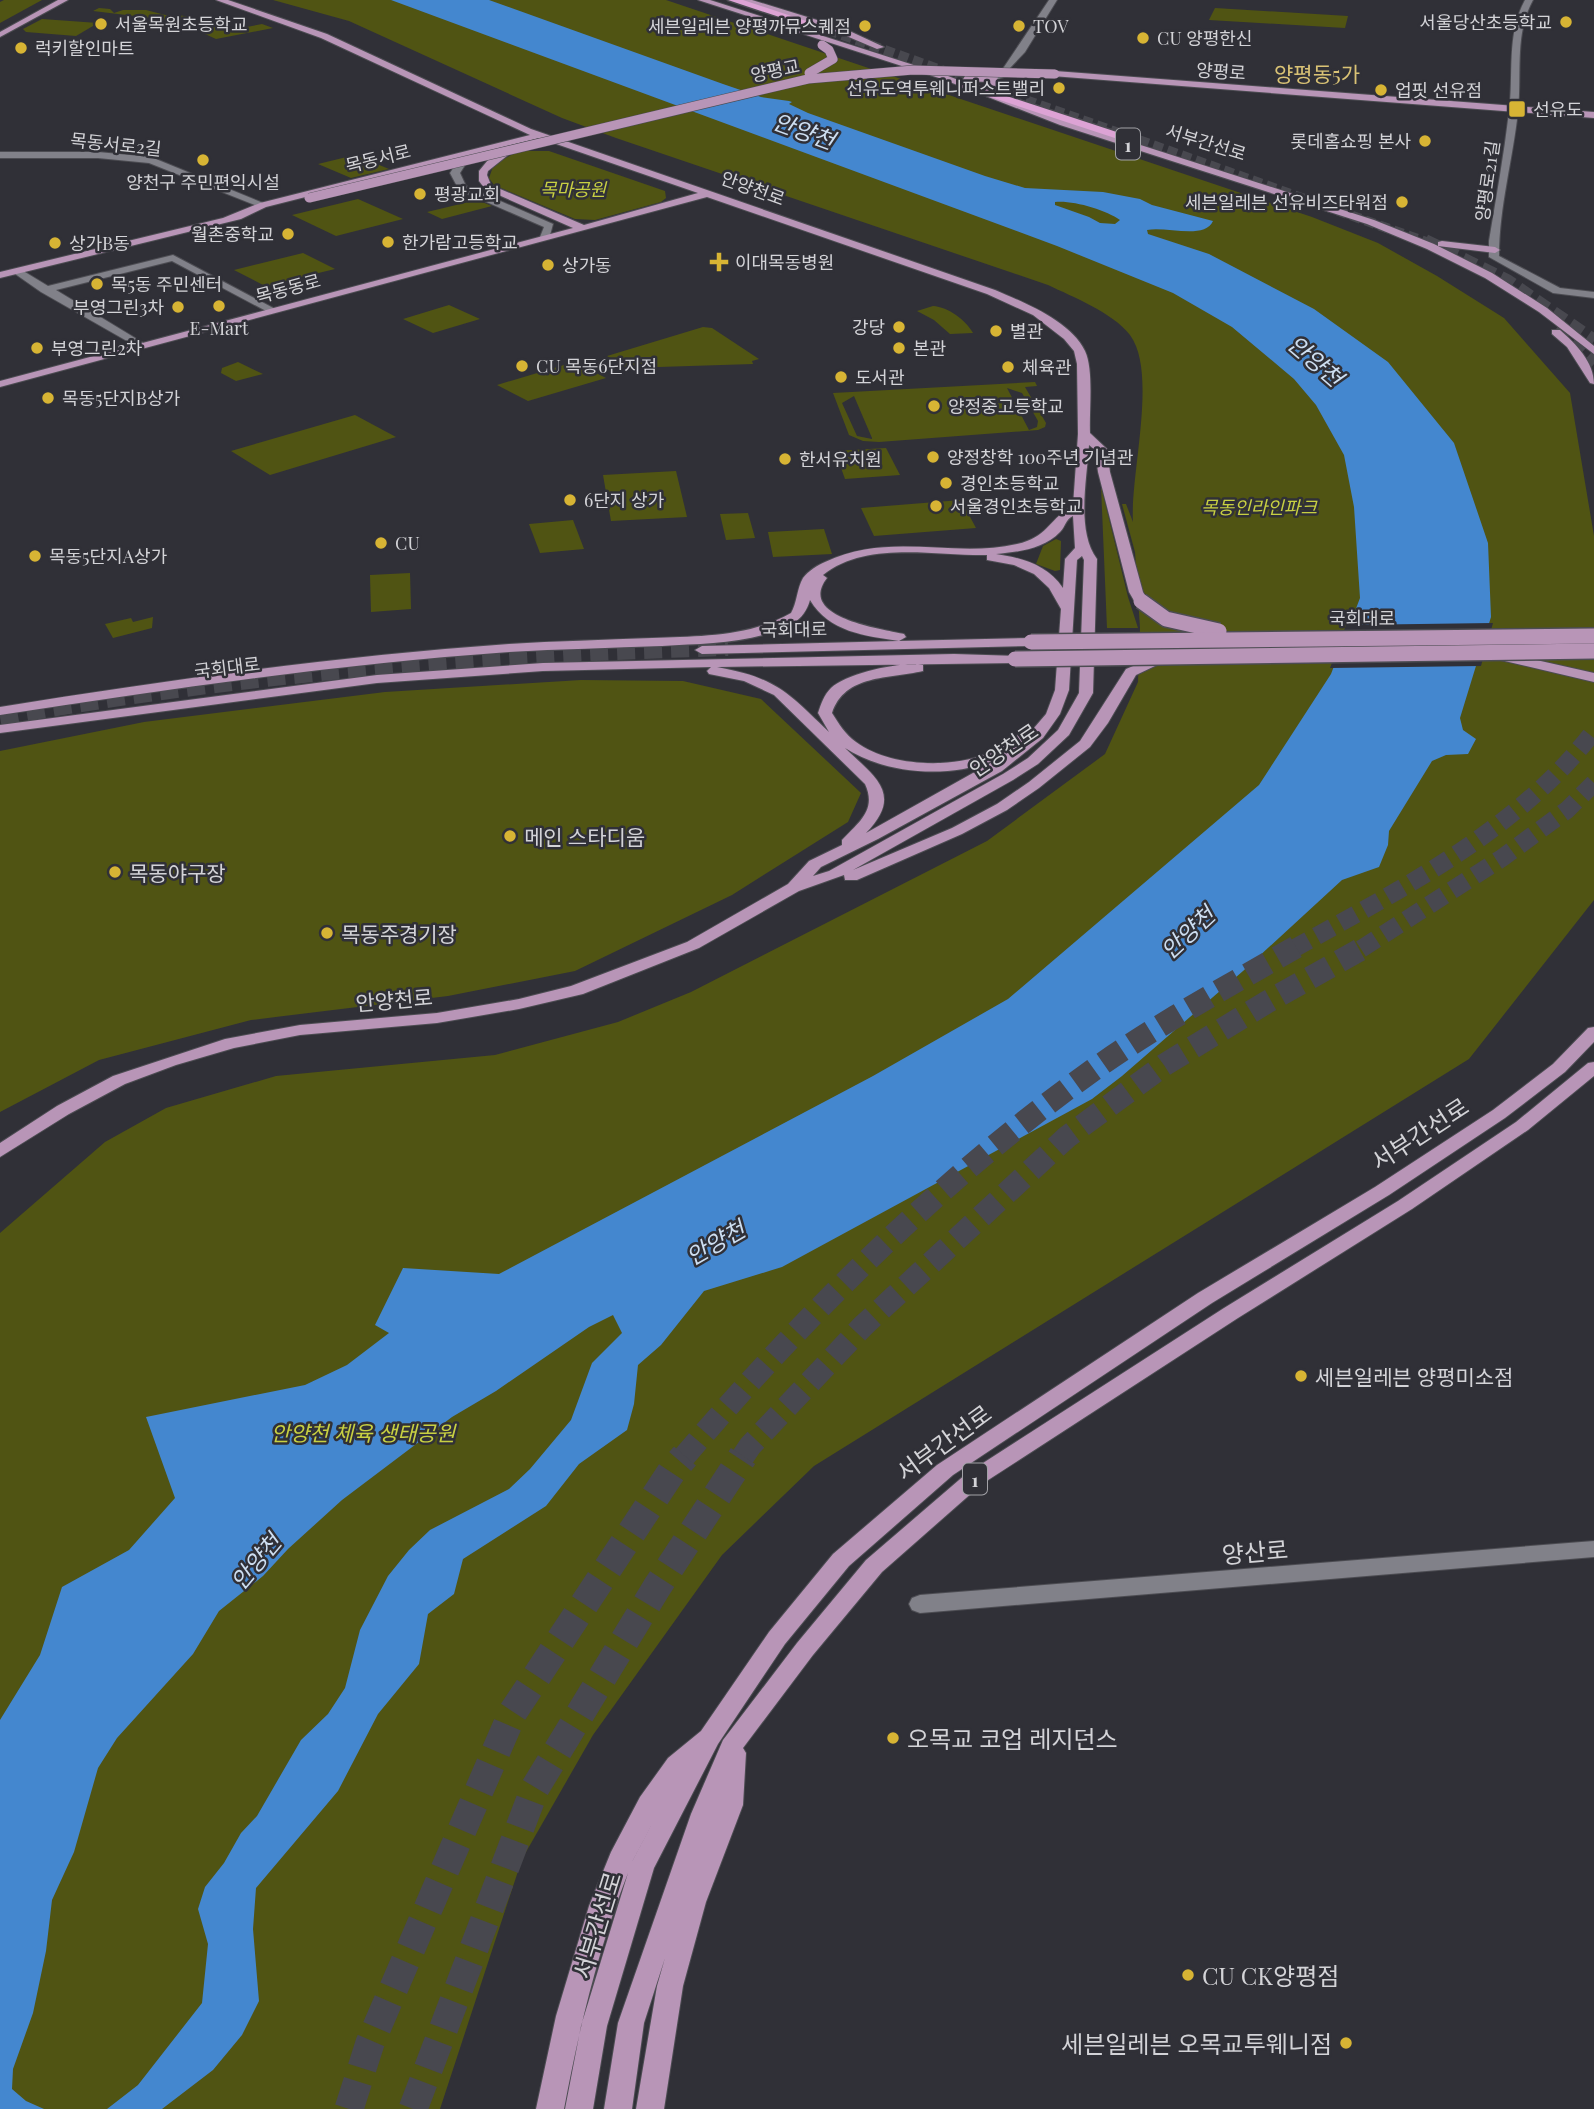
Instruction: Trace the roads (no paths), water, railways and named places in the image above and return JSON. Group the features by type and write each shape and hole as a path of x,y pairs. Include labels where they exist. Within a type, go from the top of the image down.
{"highway":[{"path":"733,0 828,30"},
{"path":"965,82 1131,140"}],"main road":[{"name":"안양천로","path":"0,1151 63,1110 119,1080 170,1061 231,1043 300,1030 436,1018 519,1004 577,990 693,945 793,888 835,874 1033,761 1059,737 1086,693 1091,559 1082,549 1079,508 1084,434 1083,365 1079,351 1068,337 1037,313 990,292 539,135 324,36 220,0"},
{"name":"서부간선로","path":"719,0 919,63 1012,105 1266,186 1384,228 1450,255 1501,282 1545,309 1594,351"},
{"path":"744,0 840,30 919,63"},
{"path":"0,35 60,1"},
{"name":"서부간선로","path":"698,1 965,82 995,84 1203,159 1230,165 1442,244 1512,280 1575,321"},
{"path":"698,1 822,45 832,54 833,59 828,63 773,86"},
{"name":"양평교","path":"508,151 773,86 827,76 882,70 956,69 1055,74"},
{"name":"양평로","path":"1055,74 1594,115"},
{"name":"목동서로","path":"227,219 262,205 539,135"},
{"name":"목동서로","path":"0,275 508,151"},
{"path":"508,151 489,163 481,176 488,187 582,228"},
{"path":"1203,159 1230,165"},
{"path":"1299,191 1325,195 1336,204"},
{"name":"목동동로","path":"0,384 706,194"},
{"path":"1442,244 1495,253"},
{"path":"1501,282 1571,345 1594,380"},
{"path":"1084,434 1101,449 1104,472 1136,592 1141,601 1155,614 1186,625 1285,638"},
{"path":"702,640 751,634 788,622 799,612 809,579 823,568 844,558 880,550 985,551 1019,548 1045,538 1056,529 1061,517 1079,508"},
{"name":"안양천로","path":"793,888 815,864 843,848 873,836 997,768 1017,755 1044,725 1054,711 1063,687 1071,559 1082,549"},
{"path":"906,638 869,632 838,622 817,603 815,584 833,568 875,554 990,556 1018,562 1046,575 1060,592 1068,610"},
{"name":"국회대로","path":"0,720 224,686 445,663 567,654 1031,642 1594,636"},
{"path":"0,711 165,685 395,658 510,648 702,640 906,638 1031,642"},
{"name":"국회대로","path":"0,729 377,679 543,667 1594,650"},
{"path":"1463,652 1536,662 1594,678"},
{"path":"793,888 844,880 957,831 1002,807 1085,744 1101,723 1131,672 1168,657"},
{"path":"1015,659 870,675 850,682 831,696 825,713 831,729 853,748 882,760 914,765 951,766 987,759 1044,725"},
{"path":"662,663 748,677 769,686 872,782 879,801 876,811 843,848"},
{"path":"0,740 82,719"},
{"name":"서부간선로","path":"579,2109 594,2026 642,1867 709,1738 776,1638 841,1560 945,1471 1205,1298 1382,1191 1499,1114 1559,1068 1594,1032"},
{"name":"1","path":"618,2109 631,2023 650,1963 703,1814 735,1740 874,1566 974,1479 1415,1198 1522,1126 1594,1067"},
{"path":"550,2109 587,1955 623,1850 649,1804 672,1771 691,1748 709,1738"},
{"path":"650,2109 670,1986 693,1902 731,1805 735,1740"}],"street":[{"path":"995,84 1004,74 1005,68 1022,50 1053,0"},
{"name":"양평로21길","path":"1495,253 1494,241 1514,109 1516,42 1522,13 1530,0"},
{"name":"목동서로2길","path":"0,155 87,155 151,160 262,205"},
{"path":"440,160 462,163 455,173 462,188 548,226 545,237"},
{"path":"1495,253 1557,290 1594,295"},
{"path":"45,289 173,258 272,310"},
{"path":"16,271 141,346"},
{"name":"양산로","path":"920,1604 1594,1549"}],"water":[{"name":"안양천","path":"391,0 489,0 761,97 792,102 789,104 808,113 985,176 1025,188 1103,192 1140,199 1152,205 1213,221 1209,227 1202,230 1147,230 1148,234 1209,254 1314,309 1388,362 1454,443 1488,543 1491,617 1460,718 1463,730 1476,739 1468,754 1446,755 1432,761 1389,831 1388,845 1379,867 1342,880 1243,971 1092,1099 782,1267 704,1291 661,1345 638,1365 634,1404 627,1430 579,1464 546,1506 463,1559 454,1594 428,1614 419,1664 378,1714 338,1791 256,1888 253,1929 259,2001 242,2035 213,2070 162,2109 107,2109 138,2085 202,2003 208,1944 198,1909 205,1887 224,1863 241,1833 257,1816 301,1740 328,1714 345,1688 360,1630 388,1576 430,1530 509,1489 530,1469 571,1420 592,1363 622,1333 613,1315 589,1327 496,1391 452,1417 342,1500 288,1549 263,1576 219,1611 193,1654 117,1738 98,1768 74,1852 52,1900 46,1951 33,2013 13,2069 12,2089 26,2101 44,2109 0,2109 0,1720 40,1655 62,1587 129,1550 175,1498 146,1417 305,1385 347,1365 389,1333 375,1325 403,1268 499,1274 873,1076 1008,999 1259,785 1331,674 1360,598 1354,507 1344,455 1316,405 1294,379 1232,327 1173,293 1057,246","holes":["1055,202 1089,206 1120,220 1115,224 1100,223 1055,205"]}],"tunnel":[{"path":"828,30 1429,243"},
{"path":"1425,241 1507,281 1594,341"},
{"path":"1556,329 1594,364"},
{"path":"0,717 181,688 363,668 545,655 728,647"},
{"path":"1293,949 1415,880 1493,828 1530,799 1594,731"},
{"path":"1361,949 1502,858 1567,810 1594,783"},
{"path":"683,1458 777,1352 827,1301 930,1201 984,1155 1120,1051 1296,947"},
{"path":"742,1458 750,1446 863,1326 1067,1137 1164,1065 1267,1002 1365,947"},
{"path":"349,2109 370,2043 513,1712 672,1471 685,1456"},
{"path":"413,2109 535,1788 657,1587 743,1456"}],"place":[{"name":"서울당산초등학교","path":"1566,22"},
{"name":"서울목원초등학교","path":"101,24"},
{"name":"세븐일레븐 양평까뮤스퀘점","path":"865,26"},
{"name":"TOV","path":"1019,26"},
{"name":"CU 양평한신","path":"1143,38"},
{"name":"럭키할인마트","path":"21,48"},
{"name":"선유도역투웨니퍼스트밸리","path":"1059,88"},
{"name":"업핏 선유점","path":"1381,90"},
{"name":"선유도","path":"1517,109"},
{"name":"롯데홈쇼핑 본사","path":"1425,141"},
{"name":"양천구 주민편익시설","path":"203,160"},
{"name":"평광교회","path":"420,194"},
{"name":"세븐일레븐 선유비즈타워점","path":"1402,202"},
{"name":"월촌중학교","path":"288,234"},
{"name":"한가람고등학교","path":"388,242"},
{"name":"상가B동","path":"55,243"},
{"name":"이대목동병원","path":"719,262"},
{"name":"상가동","path":"548,265"},
{"name":"목5동 주민센터","path":"97,284"},
{"name":"E-Mart","path":"219,306"},
{"name":"부영그린3차","path":"178,307"},
{"name":"강당","path":"899,327"},
{"name":"별관","path":"996,331"},
{"name":"부영그린2차","path":"37,348"},
{"name":"본관","path":"899,348"},
{"name":"CU 목동6단지점","path":"522,366"},
{"name":"체육관","path":"1008,367"},
{"name":"도서관","path":"841,377"},
{"name":"목동5단지B상가","path":"48,398"},
{"name":"양정중고등학교","path":"934,406"},
{"name":"양정창학 100주년 기념관","path":"933,457"},
{"name":"한서유치원","path":"785,459"},
{"name":"경인초등학교","path":"946,483"},
{"name":"6단지 상가","path":"570,500"},
{"name":"서울경인초등학교","path":"936,506"},
{"name":"CU","path":"381,543"},
{"name":"목동5단지A상가","path":"35,556"},
{"name":"메인 스타디움","path":"510,836"},
{"name":"목동야구장","path":"115,872"},
{"name":"목동주경기장","path":"327,933"},
{"name":"세븐일레븐 양평미소점","path":"1301,1376"},
{"name":"오목교 코업 레지던스","path":"893,1738"},
{"name":"CU CK양평점","path":"1188,1975"},
{"name":"세븐일레븐 오목교투웨니점","path":"1346,2043"}],"district":[{"name":"양평동5가","path":"1317,73"}],"park label":[{"name":"목마공원","path":"573,189"},
{"name":"목동인라인파크","path":"1259,507"},
{"name":"안양천 체육 생태공원","path":"363,1432"}]}
